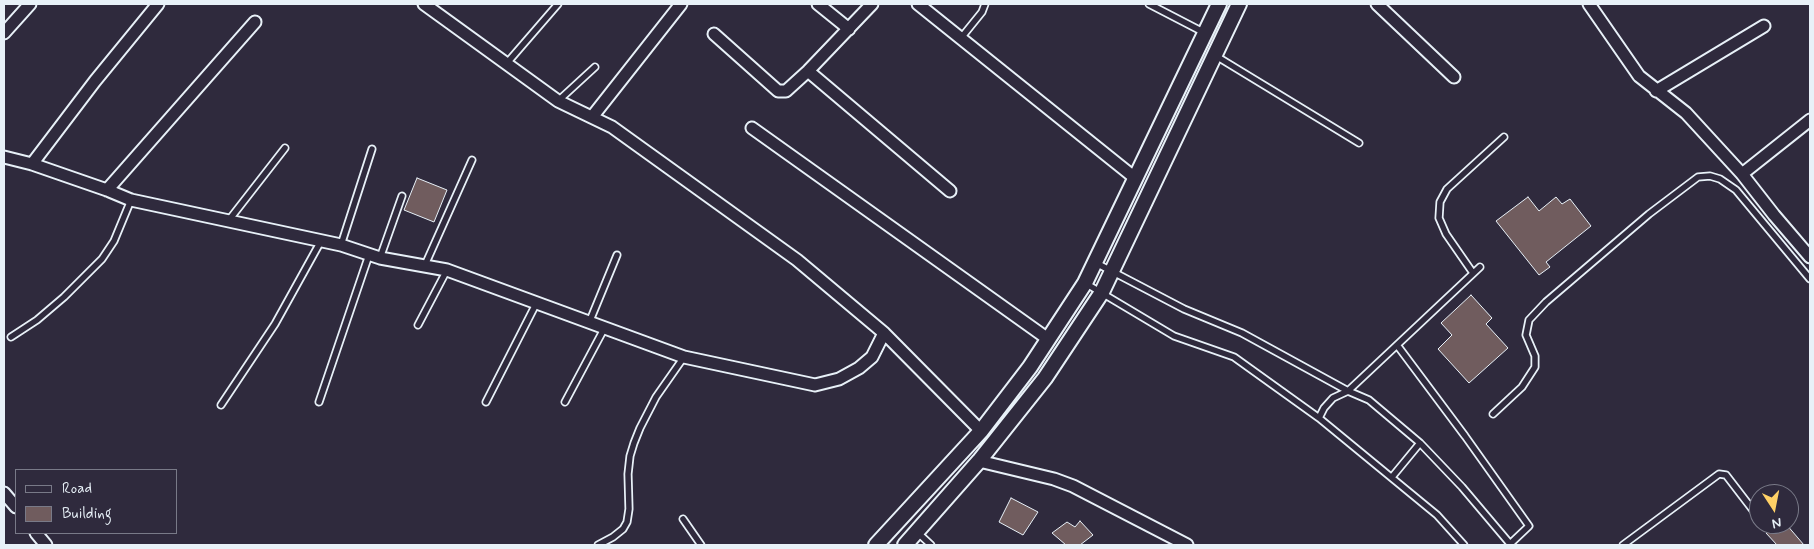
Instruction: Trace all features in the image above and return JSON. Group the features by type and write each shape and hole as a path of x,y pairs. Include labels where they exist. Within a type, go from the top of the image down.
{"street":[{"path":"4,33 30,4"},
{"path":"32,164 95,81 158,4"},
{"path":"424,4 558,101 612,127 797,260 884,333 981,431"},
{"path":"592,117 681,4"},
{"path":"818,4 849,29"},
{"path":"714,34 778,91 786,91 808,71 872,4"},
{"path":"918,4 1135,178"},
{"path":"876,545 981,431 1030,367 1085,283 1219,4"},
{"path":"905,545 979,461 1045,378 1102,292 1238,4"},
{"path":"1377,4 1454,77"},
{"path":"1589,4 1639,76 1686,113 1742,174 1810,258"},
{"path":"107,190 255,22"},
{"path":"1656,91 1764,26"},
{"path":"808,71 950,191"},
{"path":"1742,174 1810,120"},
{"path":"752,128 1048,339"},
{"path":"5,160 32,164 131,200 341,245 375,257 447,270 684,357 815,385 839,380 859,368 872,357 884,333"},
{"path":"979,461 1054,479 1073,486 1187,545"},
{"path":"4,493 15,506 4,512"},
{"path":"37,534 46,545"}],"lane":[{"path":"507,63 558,4"},
{"path":"961,38 982,12 985,4"},
{"path":"1149,4 1205,33"},
{"path":"1214,54 1359,143"},
{"path":"558,101 595,67"},
{"path":"1473,273 1446,234 1439,218 1440,202 1447,189 1504,137"},
{"path":"229,220 285,148"},
{"path":"341,245 372,149"},
{"path":"425,265 472,160"},
{"path":"1493,414 1522,387 1535,367 1535,356 1526,335 1529,320 1546,302 1649,214 1698,177 1710,176 1720,179 1736,190 1810,279"},
{"path":"319,402 375,257 402,196"},
{"path":"12,337 37,320 64,297 102,259 114,242 131,200"},
{"path":"221,405 274,324 321,242"},
{"path":"589,323 617,255"},
{"path":"1096,263 1184,309 1242,333 1348,391 1369,400 1420,443 1462,487 1510,545 1529,526 1397,345"},
{"path":"1319,418 1324,408 1333,398 1348,391 1480,267"},
{"path":"418,325 447,270"},
{"path":"1085,283 1174,336 1234,357 1319,418 1392,477 1437,515 1464,545"},
{"path":"486,402 536,304"},
{"path":"565,402 604,328"},
{"path":"598,545 613,537 623,529 627,522 629,509 628,474 634,443 656,397 684,357"},
{"path":"1392,477 1420,443"},
{"path":"1623,545 1719,474 1726,475 1749,505"},
{"path":"683,519 700,545"},
{"path":"917,532 931,545"}],"building":[{"path":"417,178 447,190 434,222 404,210"},
{"path":"1528,197 1539,211 1556,197 1562,204 1570,199 1591,226 1546,262 1550,267 1539,275 1496,221"},
{"path":"1471,295 1492,318 1486,324 1508,348 1469,383 1438,349 1452,335 1441,323"},
{"path":"1011,498 1038,512 1023,535 999,522"},
{"path":"1080,521 1093,535 1080,545 1066,545 1052,533 1067,522 1075,527"},
{"path":"1767,534 1795,534 1804,545 1777,545"}]}
